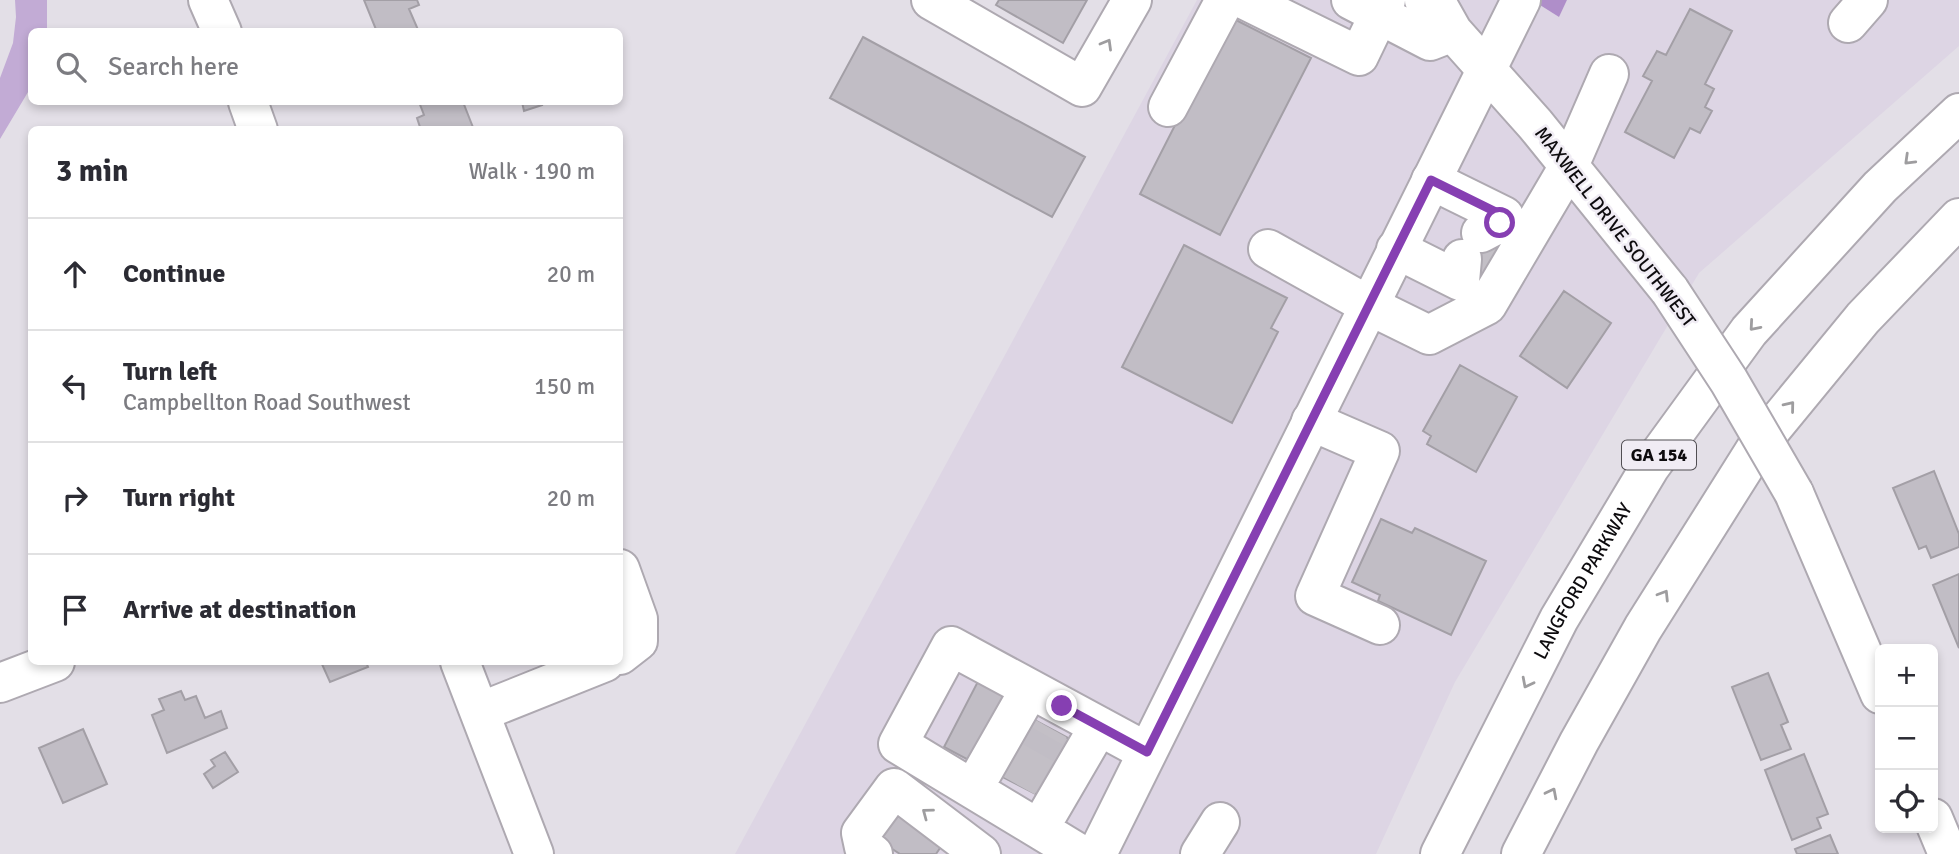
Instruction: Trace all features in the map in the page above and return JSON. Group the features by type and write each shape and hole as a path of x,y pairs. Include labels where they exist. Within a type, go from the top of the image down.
{"main road":[{"path":"208,0 220,28"},
{"path":"930,0 1082,87 1132,0"},
{"path":"1168,107 1225,0"},
{"path":"1245,0 1359,56 1372,5 1430,41 1453,32"},
{"name":"MAXWELL DRIVE SOUTHWEST","path":"1424,0 1440,9 1453,32 1569,166 1670,291 1729,381 1794,493 1875,682"},
{"path":"1097,854 1521,0"},
{"path":"1429,335 1489,245 1569,166 1609,74"},
{"path":"249,105 257,126"},
{"name":"LANGFORD PARKWAY","path":"1440,854 1559,619 1650,467 1749,331 1880,187 1959,114"},
{"path":"1429,335 1487,305 1489,245 1431,180"},
{"path":"1521,854 1579,742 1643,628 1757,447 1863,318 1959,218"},
{"path":"1396,249 1489,245"},
{"path":"1268,249 1368,305 1429,335"},
{"path":"1311,421 1380,452 1315,596 1380,625"},
{"path":"623,577 638,619 638,641 623,653"},
{"path":"1080,854 1039,829 1012,797 973,789 898,744 951,646 1047,708 1099,726 1147,752"},
{"path":"0,683 47,665"},
{"path":"461,665 534,854"},
{"path":"480,712 597,665"},
{"path":"973,789 1047,708"},
{"path":"1039,829 1099,726"},
{"path":"873,854 864,847 861,833 894,788 981,854"},
{"path":"1199,854 1220,822"},
{"path":"1938,830 1948,854"}],"shaded area":[{"path":"15,0 47,0 47,28 28,28 28,92 0,139 0,78 13,43"},
{"path":"1197,0 1532,0 1559,17 1567,0 1959,0 1959,46 1699,273 1455,682 1376,854 735,854"},
{"path":"1532,0 1567,0 1559,17"}],"building":[{"path":"364,0 417,0 419,5 409,9 417,28 375,28"},
{"path":"999,0 1087,0 1063,43 996,5"},
{"path":"1690,9 1732,31 1705,84 1714,89 1705,107 1712,111 1700,133 1690,128 1674,158 1625,132 1652,81 1643,76 1657,51 1666,55"},
{"path":"1230,17 1311,58 1220,235 1140,194"},
{"path":"863,37 1085,157 1052,217 830,98"},
{"path":"420,105 464,105 472,126 420,126 417,118 424,115"},
{"path":"523,105 542,105 524,111"},
{"path":"1477,230 1501,247 1481,273 1457,256"},
{"path":"1184,245 1287,298 1271,328 1278,332 1232,423 1122,367"},
{"path":"1564,291 1611,323 1567,388 1520,356"},
{"path":"1460,365 1517,397 1476,472 1427,444 1431,436 1423,431"},
{"path":"1934,471 1959,534 1959,547 1931,558 1926,546 1919,549 1893,488"},
{"path":"1381,519 1412,533 1415,528 1486,561 1451,635 1378,601 1380,595 1352,582"},
{"path":"1959,574 1959,648 1933,585"},
{"path":"322,665 367,665 368,667 330,682"},
{"path":"986,666 1024,686 982,767 944,747"},
{"path":"1768,673 1788,722 1781,725 1791,749 1761,760 1732,687"},
{"path":"181,691 185,700 196,696 205,718 221,711 227,728 167,753 152,715 164,710 159,699"},
{"path":"1025,715 1081,745 1051,802 995,773"},
{"path":"83,729 107,784 63,803 39,748"},
{"path":"225,752 238,772 213,788 204,774 215,766 211,760"},
{"path":"1804,754 1828,814 1817,818 1821,828 1792,840 1765,770"},
{"path":"898,812 944,842 936,854 900,854 880,841"},
{"path":"1830,835 1838,854 1797,854 1795,849"}],"tunnel":[{"path":"1479,271 1498,245"},
{"path":"1018,785 1050,728"}],"route":[{"path":"1062,706 1147,752 1431,180 1504,216 1500,223"}]}
